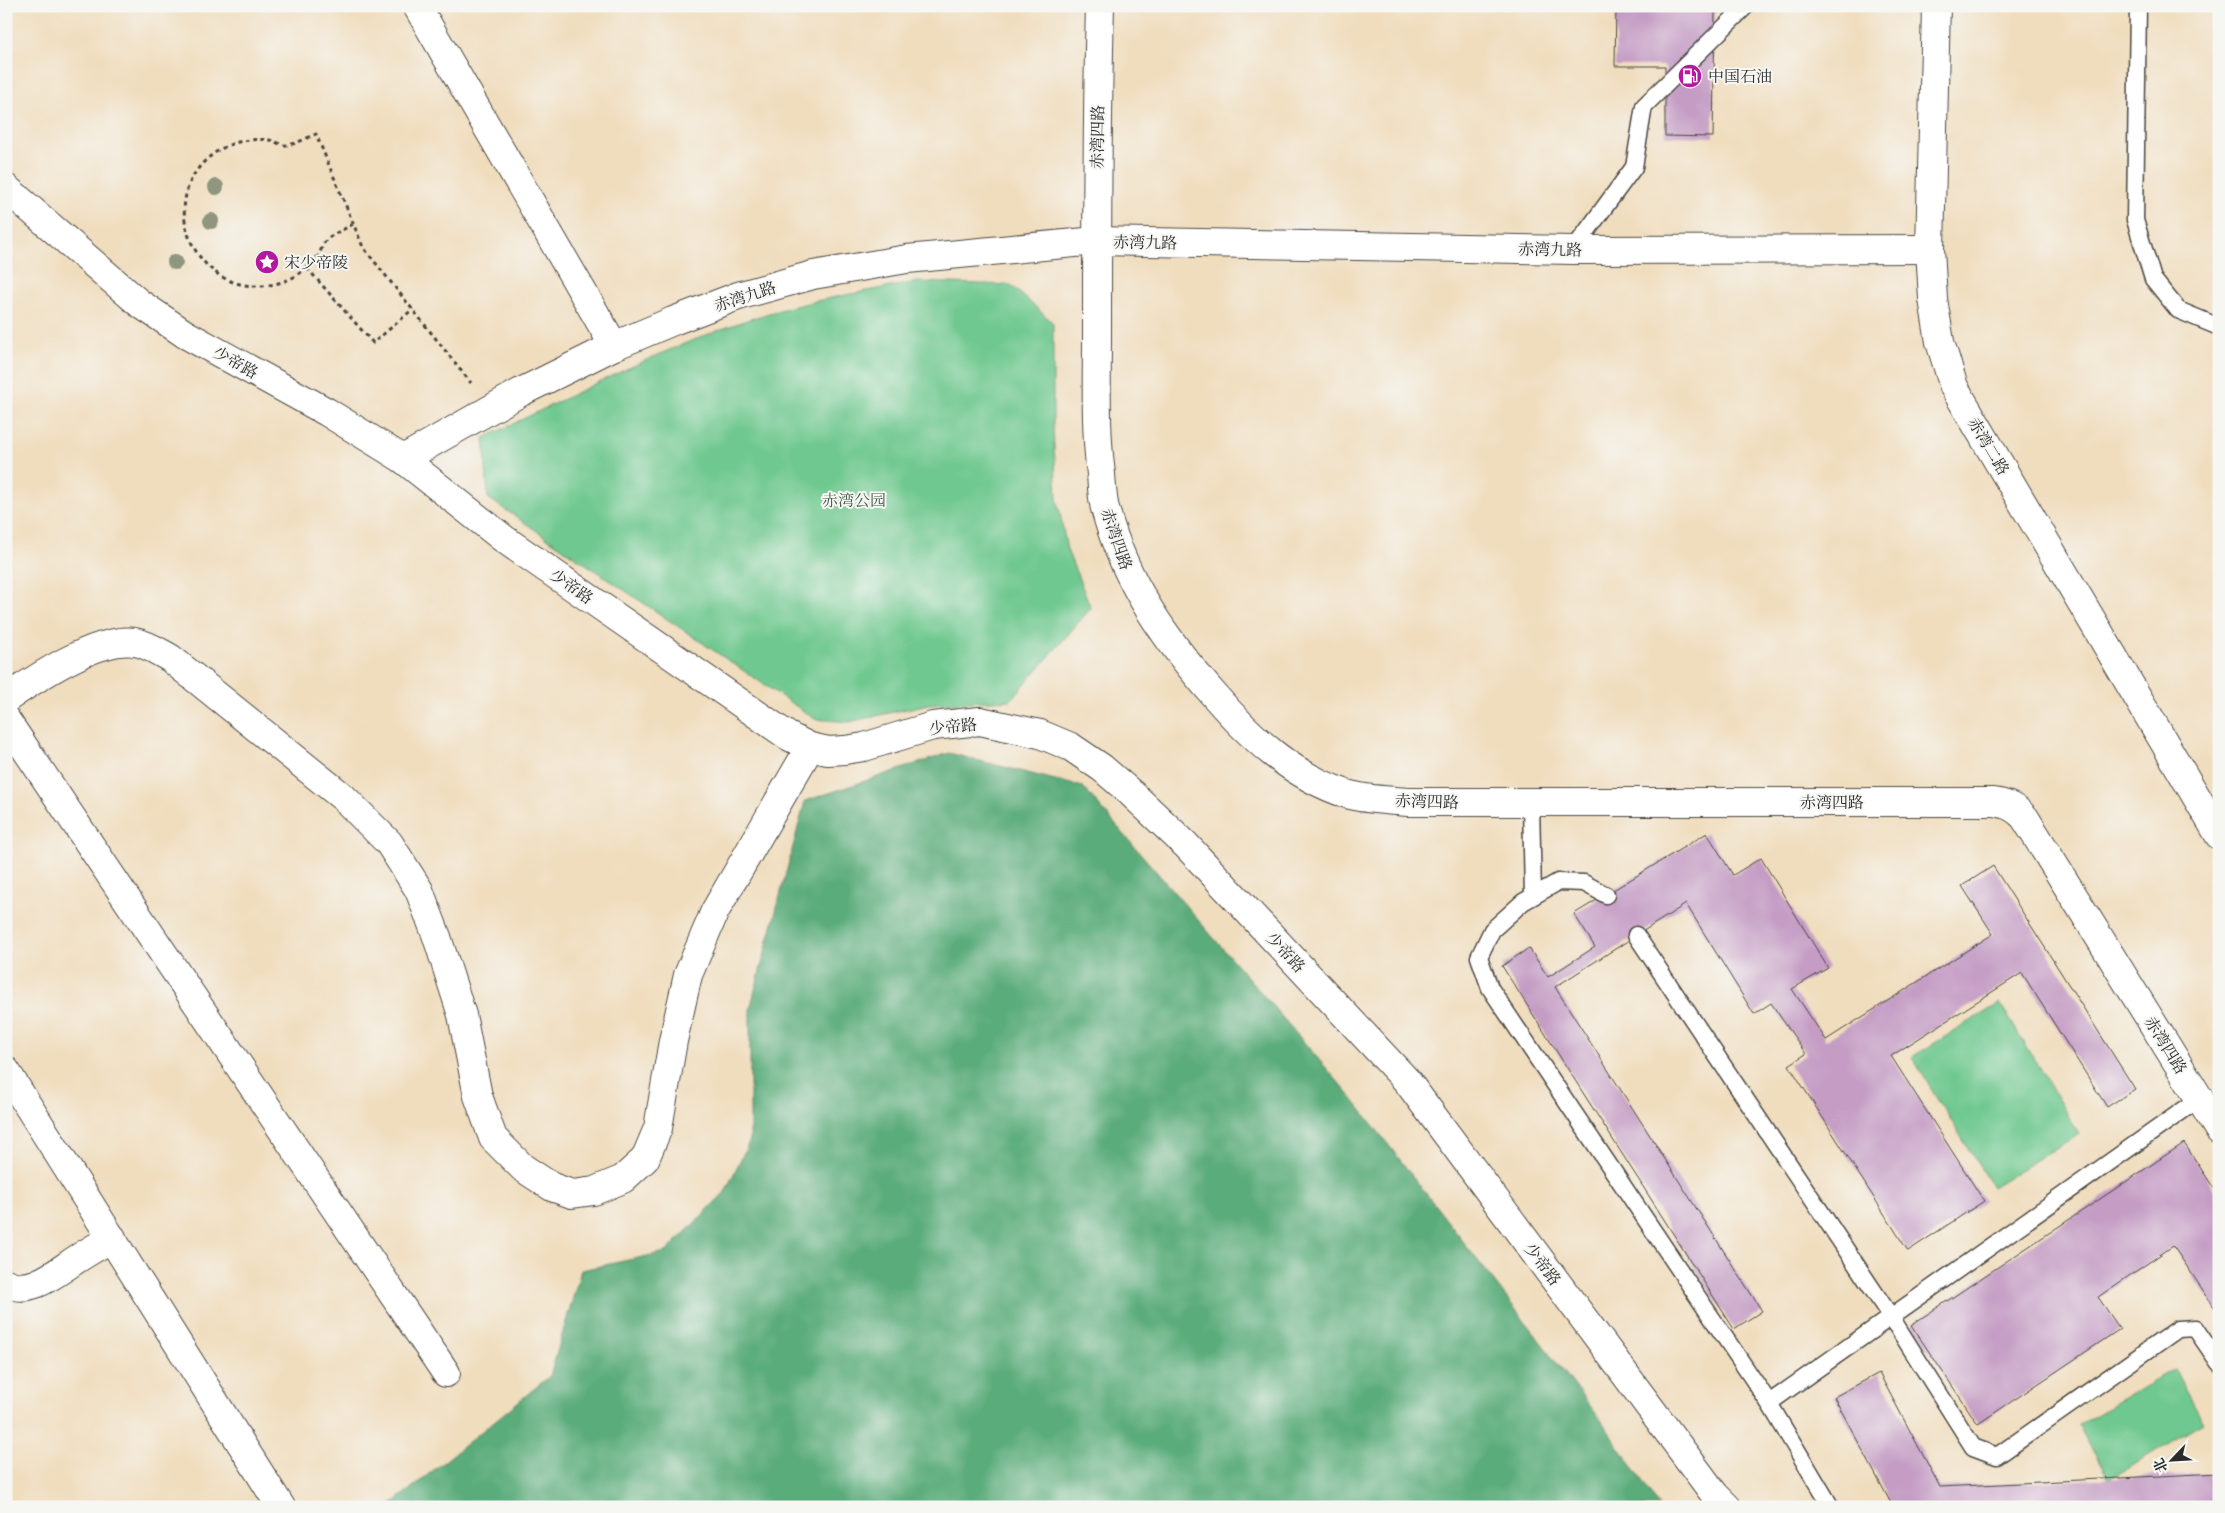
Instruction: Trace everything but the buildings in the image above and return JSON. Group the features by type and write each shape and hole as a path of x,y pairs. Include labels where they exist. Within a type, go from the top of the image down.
{"street":[{"path":"417,6 614,346"},
{"name":"赤湾四路","path":"1100,6 1096,241 1096,436 1105,510 1128,574 1154,619 1185,662 1230,713 1260,743 1288,766 1316,782 1349,794 1399,801 1531,803 1994,802 2011,806 2025,818 2219,1130"},
{"name":"赤湾二路","path":"1936,6 1930,249 1933,299 1940,342 1954,387 2219,835"},
{"name":"少帝路","path":"6,188 139,303 185,334 327,412 403,459 504,539 788,736 810,748 828,751 864,747 932,726 954,722 980,721 1040,734 1071,747 1102,768 1132,793 1186,845 1407,1081 1715,1495 1726,1507"},
{"name":"赤湾九路","path":"403,459 492,409 614,346 738,296 813,276 907,259 1096,241 1573,250 1930,249"},
{"path":"6,699 74,658 112,644 135,642 152,648 170,658 344,798 389,843 420,890 462,1015 478,1096 494,1138 523,1168 552,1187 572,1194 594,1191 623,1179 645,1159 658,1128 673,1041 688,975 715,911 810,748"},
{"path":"6,720 446,1373"},
{"path":"6,1071 281,1507"},
{"path":"6,1283 11,1285 31,1285 48,1279 112,1238"}],"lane":[{"path":"1573,250 1634,167 1644,106 1746,6"},
{"path":"2138,6 2135,220 2153,278 2158,285 2178,310 2219,327"},
{"path":"1531,803 1533,896"},
{"path":"1606,895 1584,883 1558,882 1523,902 1492,930 1479,958 1490,988 1769,1403 1831,1507"},
{"path":"1636,935 1891,1317 1973,1447 1998,1456 2178,1328 2196,1328 2219,1363"},
{"path":"1769,1403 2199,1099"}],"path":[{"path":"353,224 326,240 318,255 307,268 287,280 267,286 249,287 230,281 214,272 198,257 189,239 185,223 185,206 190,186 198,170 208,158 221,149 251,140 270,140 287,146 316,134 363,247 492,409"},
{"path":"307,268 373,343 413,309"}],"green space":[{"name":"赤湾公园","path":"918,282 1011,285 1053,323 1053,428 1057,497 1067,550 1091,608 1011,700 929,704 849,722 815,719 488,498 484,438 581,390 713,332 768,313 811,302"},
{"path":"949,753 1083,787 1353,1099 1601,1420 1660,1507 388,1507 550,1376 581,1270 666,1252 725,1192 750,1140 750,1009 805,801"},
{"path":"2000,1003 2079,1134 1992,1187 1912,1057"},
{"path":"2174,1369 2204,1422 2109,1479 2078,1425"}],"place":[{"name":"中国石油","path":"1690,76"},
{"name":"宋少帝陵","path":"267,262"}]}
